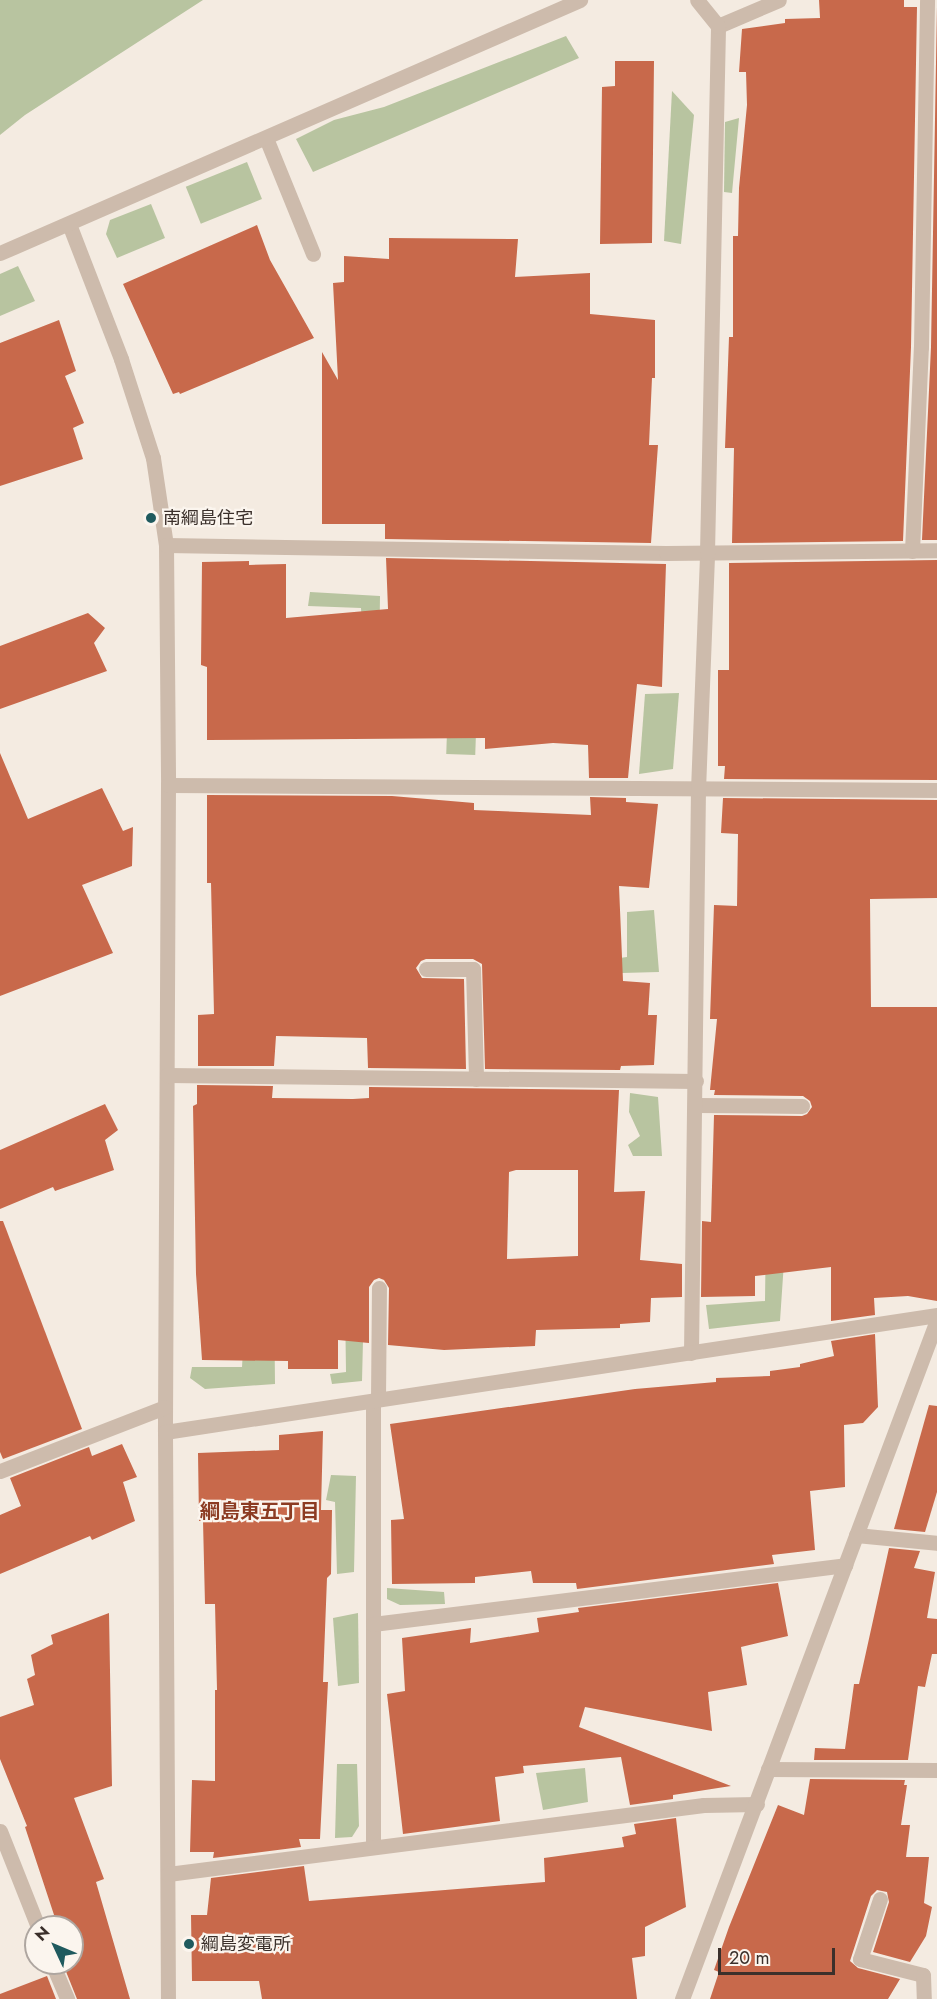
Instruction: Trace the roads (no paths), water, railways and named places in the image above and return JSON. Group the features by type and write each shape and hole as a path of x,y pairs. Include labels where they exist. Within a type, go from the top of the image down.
{"street":[{"path":"0,253 580,0"},
{"path":"691,1353 696,1105 698,790 707,553 718,26 697,0"},
{"path":"718,26 779,0"},
{"path":"912,551 921,347 927,0"},
{"path":"266,138 313,254"},
{"path":"69,224 121,359 153,458 166,545 168,785 165,1432 168,1999"},
{"path":"921,347 937,347"},
{"path":"166,545 707,553 937,550"},
{"path":"168,785 937,790"},
{"path":"426,969 473,969 476,1079"},
{"path":"166,1075 696,1081"},
{"path":"696,1105 802,1106"},
{"path":"373,1847 373,1624 379,1288"},
{"path":"165,1432 937,1315"},
{"path":"682,1999 937,1320"},
{"path":"0,1471 165,1407"},
{"path":"856,1535 937,1543"},
{"path":"373,1624 844,1565"},
{"path":"768,1769 937,1770"},
{"path":"168,1874 704,1805 757,1804"},
{"path":"0,1831 33,1915"},
{"path":"880,1899 860,1959 923,1975 924,1999"},
{"path":"57,1975 67,1999"}],"place":[{"name":"南綱島住宅","path":"151,518"},
{"name":"綱島変電所","path":"189,1944"}],"district":[{"name":"綱島東五丁目","path":"260,1511"}]}
